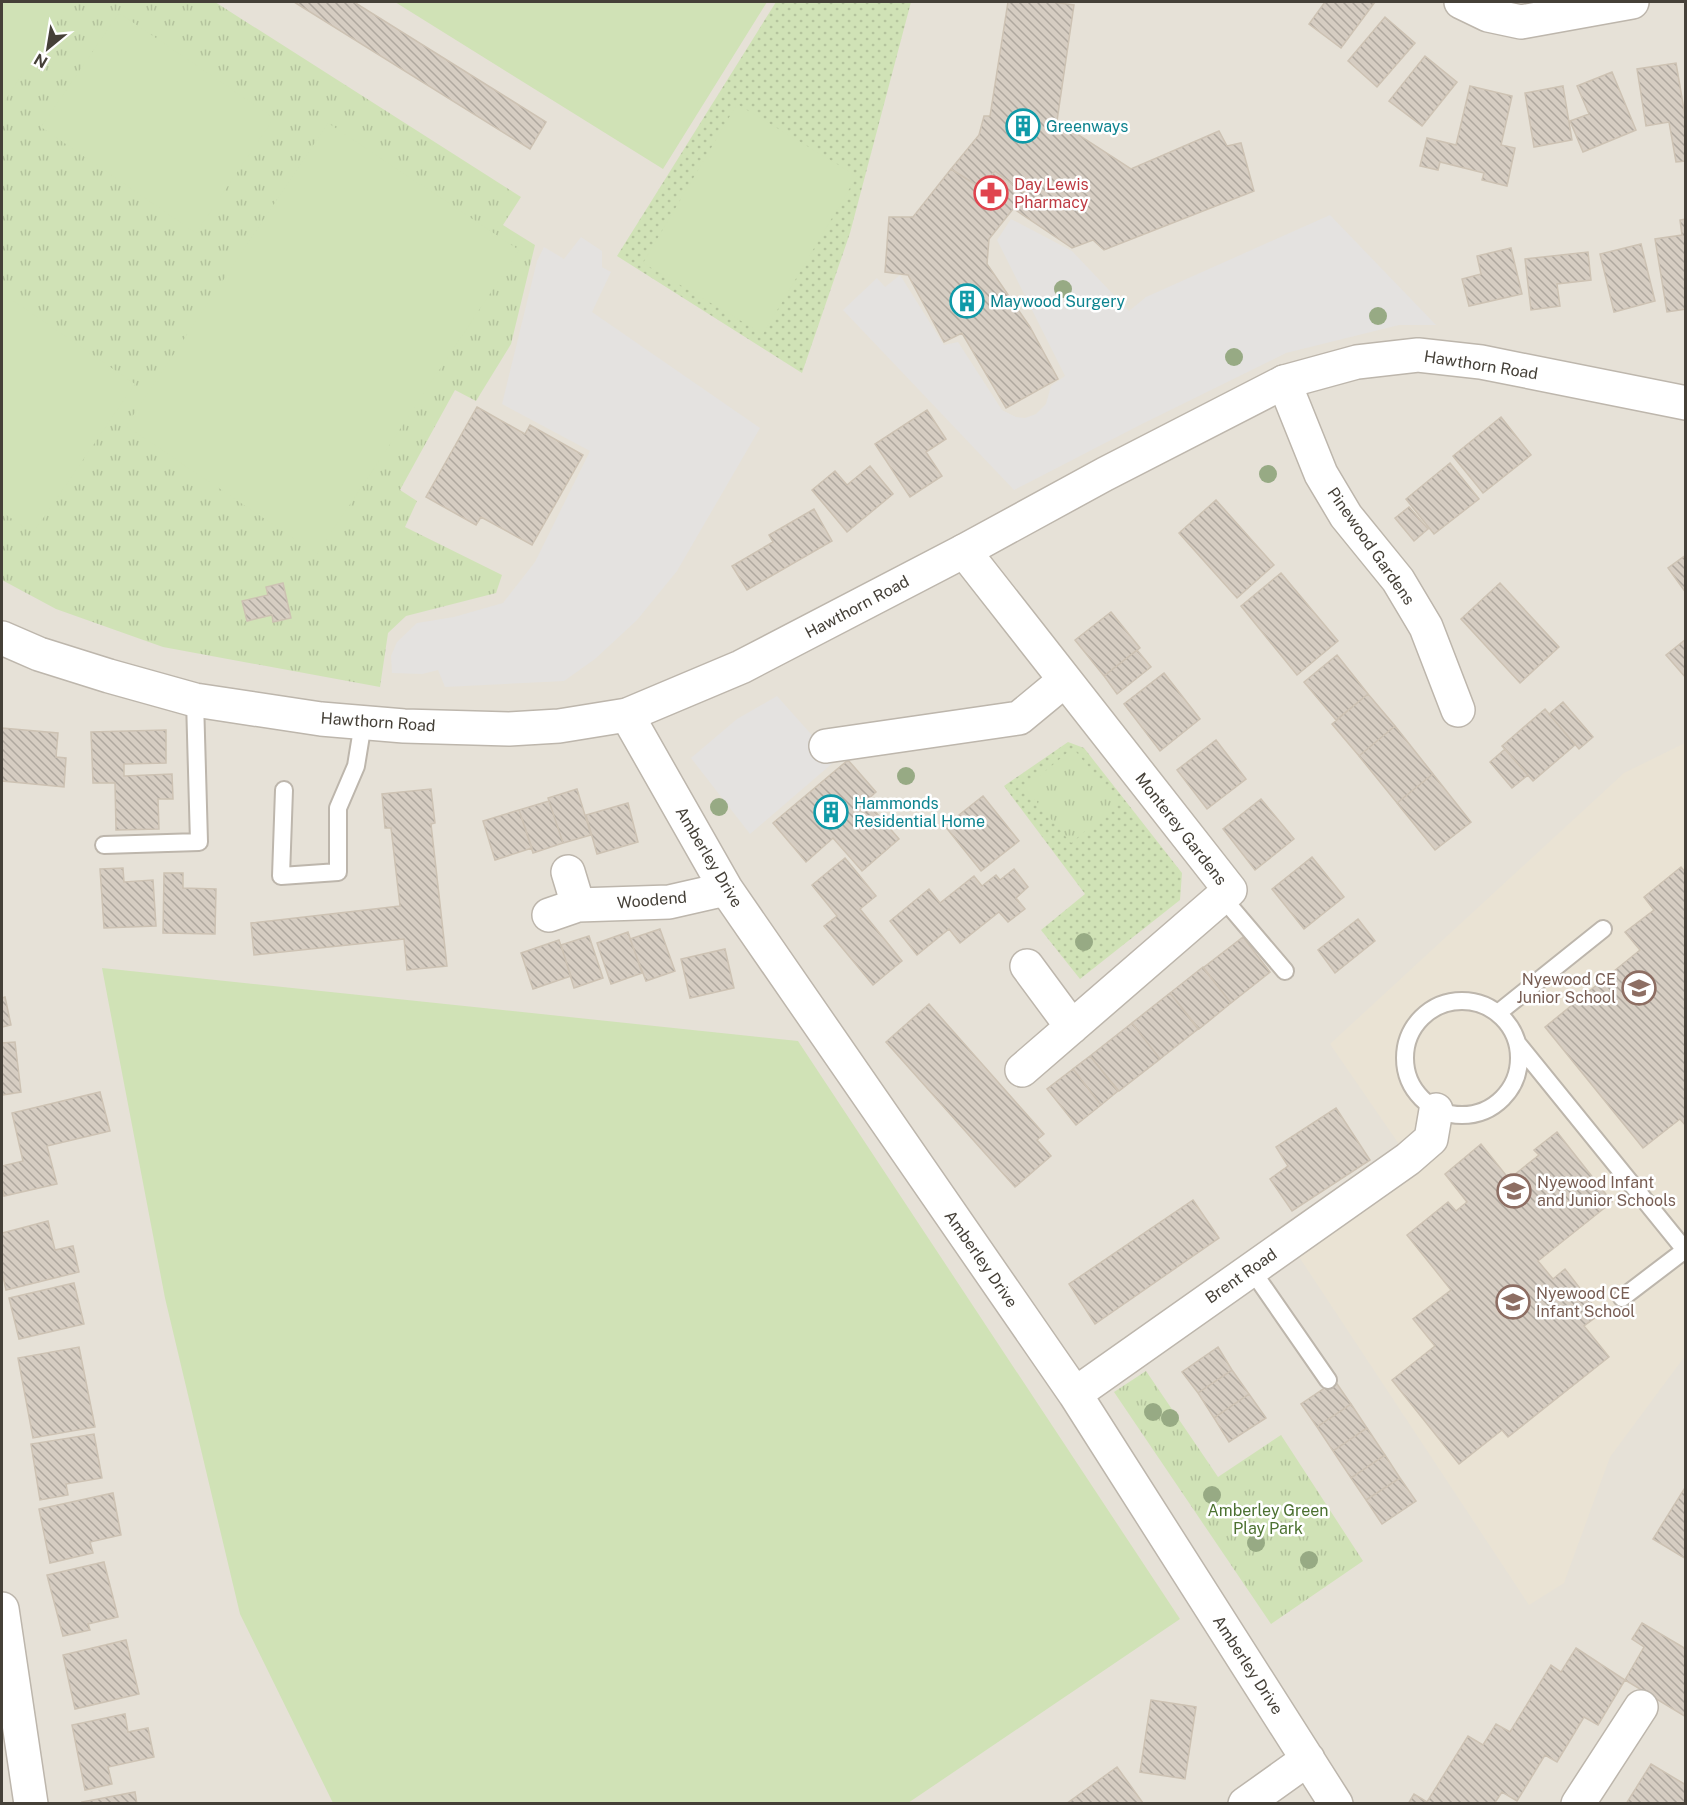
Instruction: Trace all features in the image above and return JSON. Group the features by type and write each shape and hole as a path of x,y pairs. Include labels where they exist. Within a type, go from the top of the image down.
{"street":[{"path":"1461,2 1488,15 1521,22 1632,2"},
{"name":"Hawthorn Road","path":"2,638 39,654 195,700 321,719 404,726 508,729 559,726 627,715 741,667 1284,382 1356,362 1418,355 1480,362 1686,403"},
{"name":"Pinewood Gardens","path":"1284,382 1321,474 1346,516 1398,580 1426,627 1458,710"},
{"name":"Monterey Gardens","path":"964,550 1230,890 1022,1070"},
{"path":"826,746 1019,718 1065,680"},
{"name":"Amberley Drive","path":"627,715 726,889 1075,1394 1336,1803"},
{"name":"Woodend","path":"568,872 563,910 669,902 726,889"},
{"path":"1027,966 1072,1027"},
{"name":"Brent Road","path":"1075,1394 1408,1159 1431,1138 1436,1110"},
{"path":"2,1609 31,1803"},
{"path":"1578,1803 1641,1707"},
{"path":"1245,1803 1308,1759"}],"lane":[{"path":"104,845 199,842 195,700"},
{"path":"284,790 281,876 338,872 338,808 356,766 363,723"},
{"path":"1222,897 1286,971"},
{"path":"1498,1013 1603,930"},
{"path":"1463,1000 1482,1004 1498,1013 1511,1027 1518,1044 1520,1063 1515,1082 1505,1097 1490,1109 1472,1115 1454,1115 1436,1110 1420,1098 1409,1082 1404,1063 1406,1043 1414,1026 1427,1012 1444,1003 1463,1000"},
{"path":"1518,1044 1685,1250 1622,1298"},
{"path":"1251,1269 1328,1380"}],"shaded area":[{"path":"2,2 1685,2 1685,1803 2,1803"},
{"path":"1330,215 1436,325 1399,325 1286,353 1014,490 843,310 877,278 885,287 900,275 944,345 958,342 1002,410 1016,417 1025,418 1036,414 1046,404 1051,386 1065,376 997,240 1011,219 1072,251 1129,311 1146,297"},
{"path":"581,237 602,251 602,267 611,272 592,312 760,428 677,571 637,620 595,659 564,681 445,687 438,670 422,674 392,673 391,656 397,642 417,623 454,617 503,603 535,562 590,451 502,404 537,261 544,247 564,259"},
{"path":"777,696 835,761 750,834 691,758 737,719"},
{"name":"Nyewood Infant and Junior Schools","path":"1685,743 1685,1356 1610,1457 1564,1583 1529,1605 1282,1231 1403,1150 1330,1044 1624,773"}],"green space":[{"path":"2,2 215,2 521,197 503,225 535,245 511,344 476,401 455,390 400,490 417,501 405,527 502,575 496,593 406,616 388,633 380,687 163,647 56,609 2,580"},
{"path":"2,2 70,2 2,105"},
{"path":"395,2 767,2 663,169"},
{"path":"776,2 911,2 850,233 802,373 617,256"},
{"path":"119,13 274,118 196,233 41,127"},
{"path":"737,104 857,176 763,334 643,263"},
{"path":"328,123 519,250 317,554 126,426"},
{"path":"2,293 135,384 33,533 2,512"},
{"path":"1068,742 1084,748 1182,873 1180,900 1080,979 1041,930 1085,894 1004,786"},
{"path":"1073,748 1118,803 1071,843 1025,788"},
{"path":"102,968 798,1041 1180,1619 908,1803 333,1803 240,1614 165,1298"},
{"name":"Amberley Green Play Park","path":"1146,1371 1218,1477 1281,1435 1363,1561 1271,1624 1114,1392"}],"building":[{"path":"294,2 354,2 546,122 530,149"},
{"name":"Greenways","path":"1008,2 1052,2 1074,5 1057,121 1131,169 1219,131 1227,146 1241,143 1254,191 1104,250 1093,240 1072,248 1014,209 1025,194 995,171 981,188 951,169 979,135 984,116 990,116"},
{"path":"1325,2 1375,2 1341,48 1309,24"},
{"path":"1385,17 1415,43 1377,87 1348,61"},
{"path":"1425,56 1457,82 1422,126 1389,101"},
{"path":"1676,63 1686,121 1686,161 1676,162 1669,122 1646,126 1637,69"},
{"path":"1612,72 1636,130 1583,152 1570,121 1589,114 1577,86"},
{"path":"1470,86 1512,96 1501,145 1515,148 1507,186 1482,180 1484,173 1440,162 1438,170 1420,166 1427,138 1456,145"},
{"path":"1563,86 1572,140 1534,147 1525,93"},
{"name":"Maywood Surgery","path":"951,169 981,188 995,171 1025,194 989,239 987,264 1030,327 1058,379 1006,408 962,333 944,342 908,275 885,272 889,217 913,217"},
{"path":"1686,219 1686,309 1667,312 1655,239 1682,235 1680,220"},
{"path":"1641,244 1655,301 1614,312 1600,254"},
{"path":"1511,248 1522,294 1469,306 1462,279 1481,274 1477,256"},
{"path":"1588,252 1591,280 1557,284 1560,306 1531,310 1525,259"},
{"path":"477,407 525,434 530,425 583,455 532,545 481,517 476,525 426,497"},
{"path":"927,410 946,439 926,452 942,476 910,497 875,444"},
{"path":"1501,417 1531,455 1483,493 1453,456"},
{"path":"1450,463 1479,499 1434,534 1406,499"},
{"path":"870,466 893,494 847,532 812,490 835,471 847,485"},
{"path":"1216,500 1274,565 1237,598 1179,533"},
{"path":"1409,507 1428,529 1414,541 1395,518"},
{"path":"814,509 832,541 747,590 732,566 773,542 769,535"},
{"path":"1686,555 1686,593 1668,568"},
{"path":"1281,573 1338,641 1297,675 1241,606"},
{"path":"283,583 291,618 273,622 272,615 247,621 242,601 268,595 266,587"},
{"path":"1500,583 1559,647 1520,683 1461,619"},
{"path":"1111,612 1140,648 1104,676 1075,640"},
{"path":"1686,639 1686,678 1666,655"},
{"path":"1137,650 1151,667 1117,694 1104,676"},
{"path":"1337,655 1368,694 1336,720 1304,682"},
{"path":"1164,673 1200,719 1160,751 1124,704"},
{"path":"1368,694 1395,726 1359,756 1332,724"},
{"path":"1563,702 1593,737 1579,749 1549,714"},
{"path":"1545,709 1575,745 1533,781 1502,746"},
{"path":"1395,726 1433,774 1397,803 1359,756"},
{"path":"2,728 58,733 56,757 66,758 64,787 2,781"},
{"path":"166,730 166,763 124,764 124,776 172,774 173,799 158,799 159,829 116,830 115,783 93,783 91,732"},
{"path":"1216,740 1246,779 1207,809 1177,770"},
{"path":"1505,749 1528,775 1512,788 1490,762"},
{"name":"Hammonds Residential Home","path":"848,760 876,792 866,801 899,839 862,871 833,838 806,862 773,823"},
{"path":"1433,774 1471,822 1435,850 1397,803"},
{"path":"431,789 435,823 431,824 447,966 407,970 404,939 254,955 251,923 400,906 391,828 385,828 382,794"},
{"path":"577,789 591,835 563,843 548,798"},
{"path":"983,796 1019,841 981,871 945,826"},
{"path":"1261,799 1294,839 1255,870 1223,829"},
{"path":"549,801 563,843 533,853 519,810"},
{"path":"628,803 638,842 597,854 586,815"},
{"path":"519,810 532,848 495,860 483,821"},
{"path":"1312,857 1344,897 1304,929 1272,889"},
{"path":"845,858 876,896 860,909 902,961 873,985 824,926 837,916 812,885"},
{"name":"Nyewood CE Junior School","path":"1681,867 1686,873 1686,1126 1680,1119 1643,1148 1545,1027 1640,950 1625,932 1654,910 1644,897"},
{"path":"123,868 124,882 153,880 156,926 104,928 100,869"},
{"path":"1014,869 1028,887 1016,898 1025,909 1008,922 999,912 960,943 949,929 917,955 890,921 929,889 940,903 974,876 982,886 996,875 1000,880"},
{"path":"164,873 183,873 183,888 216,889 215,934 163,933"},
{"path":"1358,919 1375,941 1335,973 1318,950"},
{"path":"660,929 675,971 646,981 630,939"},
{"path":"628,932 642,973 611,984 597,943"},
{"path":"589,936 603,978 574,988 561,945"},
{"path":"1243,937 1270,972 1231,1003 1203,968"},
{"path":"559,940 571,976 533,989 521,953"},
{"path":"725,949 734,988 690,998 681,959"},
{"path":"1203,967 1231,1003 1199,1029 1170,993"},
{"path":"1170,993 1198,1029 1160,1059 1132,1023"},
{"path":"5,997 11,1025 2,1027 2,998"},
{"path":"929,1004 1044,1134 1037,1140 1051,1156 1015,1187 886,1042"},
{"path":"1132,1023 1160,1059 1119,1091 1090,1056"},
{"path":"15,1042 21,1092 2,1095 2,1043"},
{"path":"1090,1056 1118,1091 1101,1105 1073,1069"},
{"path":"1073,1069 1101,1105 1076,1125 1047,1089"},
{"path":"100,1092 110,1131 47,1146 57,1184 4,1196 2,1166 23,1161 12,1113"},
{"path":"1336,1108 1370,1160 1292,1211 1270,1179 1288,1166 1276,1147"},
{"name":"Nyewood CE Infant School","path":"1557,1132 1612,1202 1538,1261 1553,1279 1565,1269 1600,1314 1584,1326 1609,1357 1508,1437 1502,1430 1459,1464 1392,1380 1435,1346 1413,1319 1451,1290 1407,1235 1448,1202 1456,1211 1467,1202 1445,1174 1481,1144 1509,1179 1539,1155 1534,1150"},
{"path":"1193,1200 1219,1238 1095,1324 1069,1284"},
{"path":"48,1221 55,1250 73,1246 79,1272 6,1290 2,1272 2,1233"},
{"path":"74,1283 84,1324 19,1339 9,1298"},
{"path":"79,1347 95,1427 33,1438 18,1358"},
{"path":"1218,1347 1232,1370 1198,1393 1182,1372"},
{"path":"1232,1370 1249,1394 1214,1418 1198,1393"},
{"path":"1335,1381 1351,1404 1317,1427 1301,1404"},
{"path":"1249,1394 1266,1418 1229,1442 1214,1418"},
{"path":"1351,1404 1367,1428 1333,1451 1317,1427"},
{"path":"1367,1428 1385,1455 1351,1478 1333,1451"},
{"path":"94,1434 102,1478 66,1484 68,1495 40,1500 31,1444"},
{"path":"1385,1455 1400,1478 1366,1500 1351,1478"},
{"path":"1400,1478 1416,1501 1382,1524 1366,1500"},
{"path":"1686,1486 1686,1559 1653,1539"},
{"path":"113,1493 121,1535 90,1542 93,1553 50,1563 39,1509"},
{"path":"104,1562 118,1617 88,1624 90,1630 63,1636 47,1575"},
{"path":"1642,1623 1686,1649 1686,1717 1625,1680 1644,1647 1632,1639"},
{"path":"126,1640 139,1694 75,1709 63,1655"},
{"path":"1576,1648 1625,1680 1598,1725 1584,1717 1557,1762 1545,1755 1517,1801 1502,1792 1494,1804 1408,1804 1414,1794 1427,1802 1468,1736 1483,1745 1496,1724 1510,1732 1551,1665 1561,1672"},
{"path":"1151,1700 1196,1707 1185,1779 1140,1772"},
{"path":"125,1714 128,1732 148,1728 154,1757 108,1767 112,1784 85,1790 72,1725"},
{"path":"1651,1764 1686,1785 1686,1804 1626,1804"},
{"path":"1117,1767 1143,1803 1066,1804"},
{"path":"135,1792 137,1804 83,1804 82,1802"}],"place":[{"name":"Greenways","path":"1023,126"},
{"name":"Day Lewis Pharmacy","path":"991,193"},
{"name":"Maywood Surgery","path":"967,301"},
{"name":"Hammonds Residential Home","path":"831,812"},
{"name":"Nyewood CE Junior School","path":"1639,988"},
{"name":"Nyewood Infant and Junior Schools","path":"1514,1191"},
{"name":"Nyewood CE Infant School","path":"1513,1302"}]}
